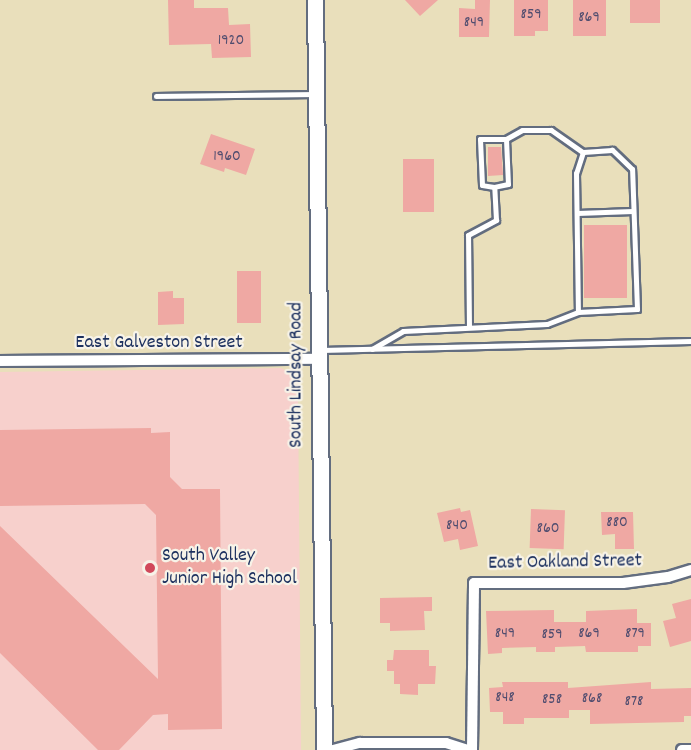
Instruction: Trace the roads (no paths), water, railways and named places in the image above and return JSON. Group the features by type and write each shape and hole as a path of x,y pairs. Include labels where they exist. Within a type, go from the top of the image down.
{"main road":[{"name":"South Lindsay Road","path":"315,0 324,750"}],"street":[{"name":"East Galveston Street","path":"0,361 318,355"},
{"name":"East Oakland Street","path":"470,750 474,583 623,583 668,577 691,570"},
{"path":"333,750 360,743 446,743 470,750"},
{"path":"682,750 691,750"}],"lane":[{"path":"156,96 316,94"},
{"path":"372,349 403,331 547,324 578,312 637,309 632,169 612,150 582,152 551,130 522,130 506,139 480,140 482,185 494,187 508,184 506,139"},
{"path":"578,312 576,173 582,152"},
{"path":"469,327 468,235 496,220 494,187"},
{"path":"577,213 633,211"},
{"path":"318,355 372,349 691,341"}],"place":[{"name":"South Valley Junior High School","path":"150,568"}]}
